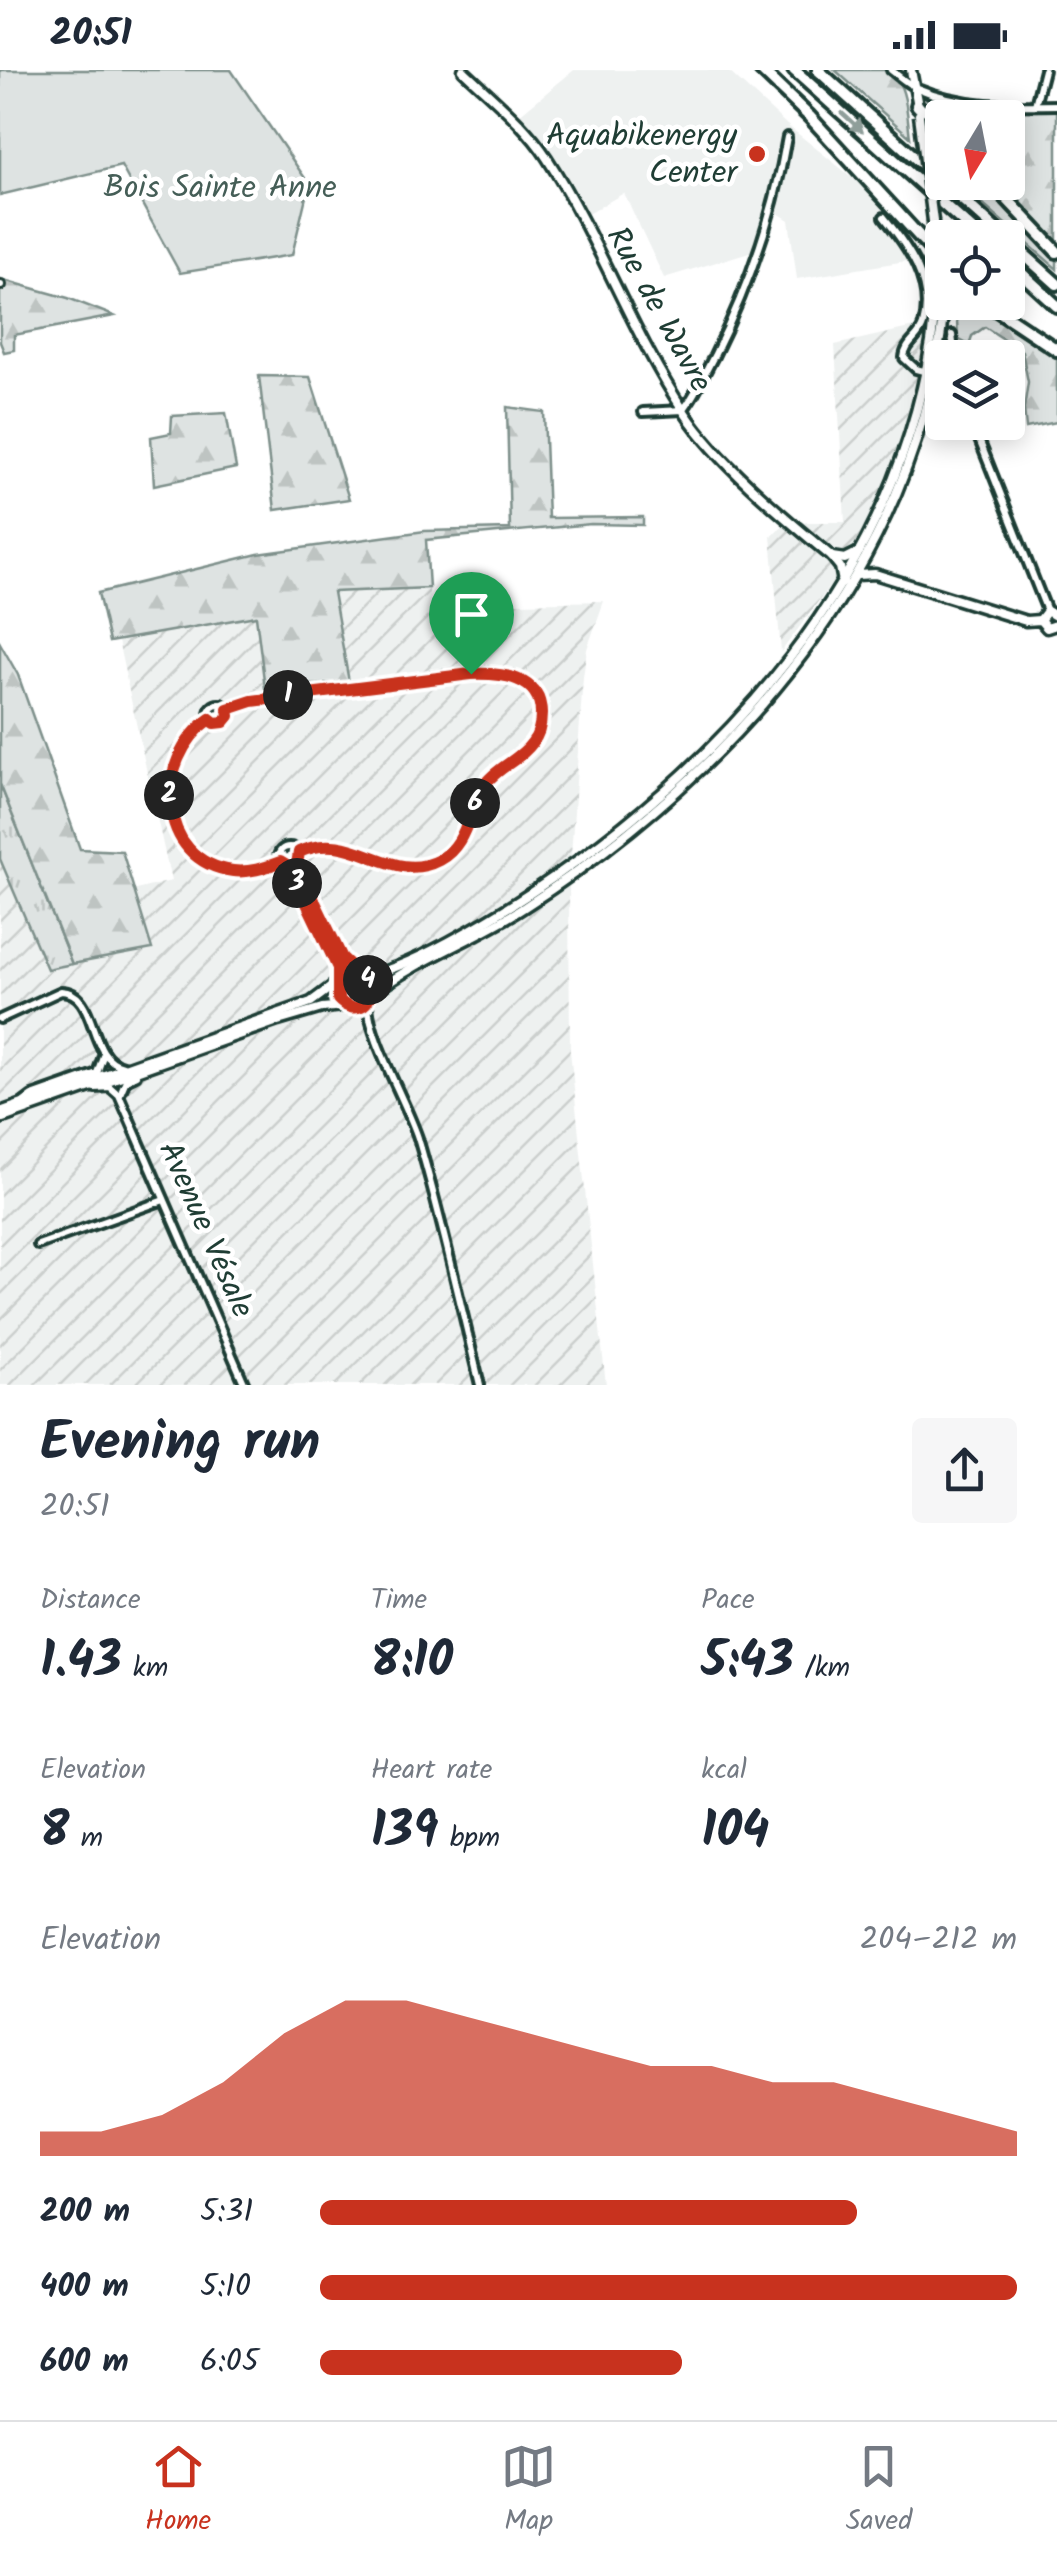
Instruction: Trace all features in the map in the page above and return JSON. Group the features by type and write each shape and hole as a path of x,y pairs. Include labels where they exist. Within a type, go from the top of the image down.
{"highway":[{"path":"761,70 925,242"},
{"path":"794,70 961,220"},
{"path":"818,70 925,166"},
{"path":"918,110 925,116"},
{"path":"963,200 985,220"},
{"path":"1008,200 1057,252"},
{"path":"907,221 925,227"},
{"path":"1025,256 1057,284"},
{"path":"1025,277 1057,306"},
{"path":"1012,320 1057,350"}],"main road":[{"name":"Rue de Wavre","path":"463,70 518,123 547,159 683,410 718,453 832,557 843,582"},
{"path":"908,71 918,110 930,220"},
{"path":"0,1115 85,1090 309,1011 348,1007 370,998 394,978 522,909 662,806 738,732 796,663 866,551 925,397"},
{"path":"832,557 850,558 866,551"},
{"path":"866,551 875,574"},
{"path":"0,1115 124,1066 310,1002 346,974 392,969 447,942 562,872 658,798 732,726 782,668 854,572 875,574 1026,621 1040,620 1048,611 1057,623 1047,628 1040,620"},
{"path":"359,974 370,984 370,998"},
{"path":"338,982 336,994 348,1007"}],"street":[{"path":"891,70 914,87 965,102 1057,105"},
{"path":"1036,106 1044,70"},
{"path":"643,412 683,410 730,322 761,249 787,137"},
{"path":"884,217 913,256 924,287 921,330 904,352 908,363 925,370"},
{"path":"952,336 953,340"},
{"path":"979,440 1048,611"},
{"path":"228,709 277,696 457,675 508,675 522,681 537,695 542,717 532,744 486,782 460,842 438,860 411,868 331,844 314,845 299,852 293,867 334,960 338,982"},
{"path":"210,719 224,722 229,716 228,709 222,704 213,706 210,719 187,739 174,766 169,794 176,826 196,856 212,865 246,872 280,862 293,867 342,958 359,974"},
{"path":"280,862 279,854 284,848 293,847 299,852"},
{"path":"0,1019 68,991 79,998 104,1055 114,1064 124,1066"},
{"path":"370,998 370,1025 418,1139 480,1385"},
{"path":"348,1007 370,1025"},
{"path":"85,1090 110,1087 119,1095 126,1080 181,1059 195,1049"},
{"path":"22,1104 32,1096 97,1074 104,1055"},
{"name":"Avenue Vésale","path":"119,1095 245,1385"},
{"path":"38,1246 164,1200"}],"shaded area":[{"path":"574,70 727,70 869,191 896,222 912,260 797,279 789,220 770,208 756,250 664,278 624,193 584,216 545,147 518,116"},
{"path":"927,326 924,353 885,490 854,553 781,652 771,536 787,522 845,522 835,345"},
{"path":"429,588 430,605 604,601 587,649 583,677 569,886 570,1051 606,1385 0,1385 0,859 47,969 152,949 136,890 171,881 118,641 257,616 265,687 348,682 333,592"}],"green space":[{"name":"Bois Sainte Anne","path":"0,70 231,70 309,184 292,255 180,273 121,166 0,195"},
{"path":"835,70 885,70 893,74 905,100 910,137"},
{"path":"1025,109 1057,109 1057,269 1025,241 1025,220 1001,220 978,200 1025,200"},
{"path":"0,279 114,316 14,335 14,350 4,352 0,342"},
{"path":"957,320 1001,320 1057,356 1057,422 1026,428 1025,340 1005,340 985,327 971,340 958,339"},
{"path":"259,376 310,377 349,499 275,510"},
{"path":"507,407 544,412 548,518 643,517 643,525 591,524 426,540 429,588 333,592 349,682 265,688 256,616 109,642 98,593 258,554 425,531 510,529"},
{"path":"226,413 236,468 154,485 151,437 171,433 172,416"},
{"path":"0,643 18,675 80,849 122,851 152,949 72,964 0,784"},
{"path":"0,784 72,964 47,969 0,859"}],"place":[{"name":"Aquabikenergy Center","path":"757,154"}],"route":[{"path":"471,674 508,675 522,681 537,695 542,717 532,744 486,782 460,842 438,860 411,868 346,846 314,845 299,852 297,865 342,958 355,973 368,979 372,989 363,1006 348,1008 338,999 338,968 290,868 280,862 246,872 230,871 196,856 185,842 170,808 170,781 178,752 198,727 210,719 219,724 224,722 229,716 228,709 252,701 471,674"}]}
